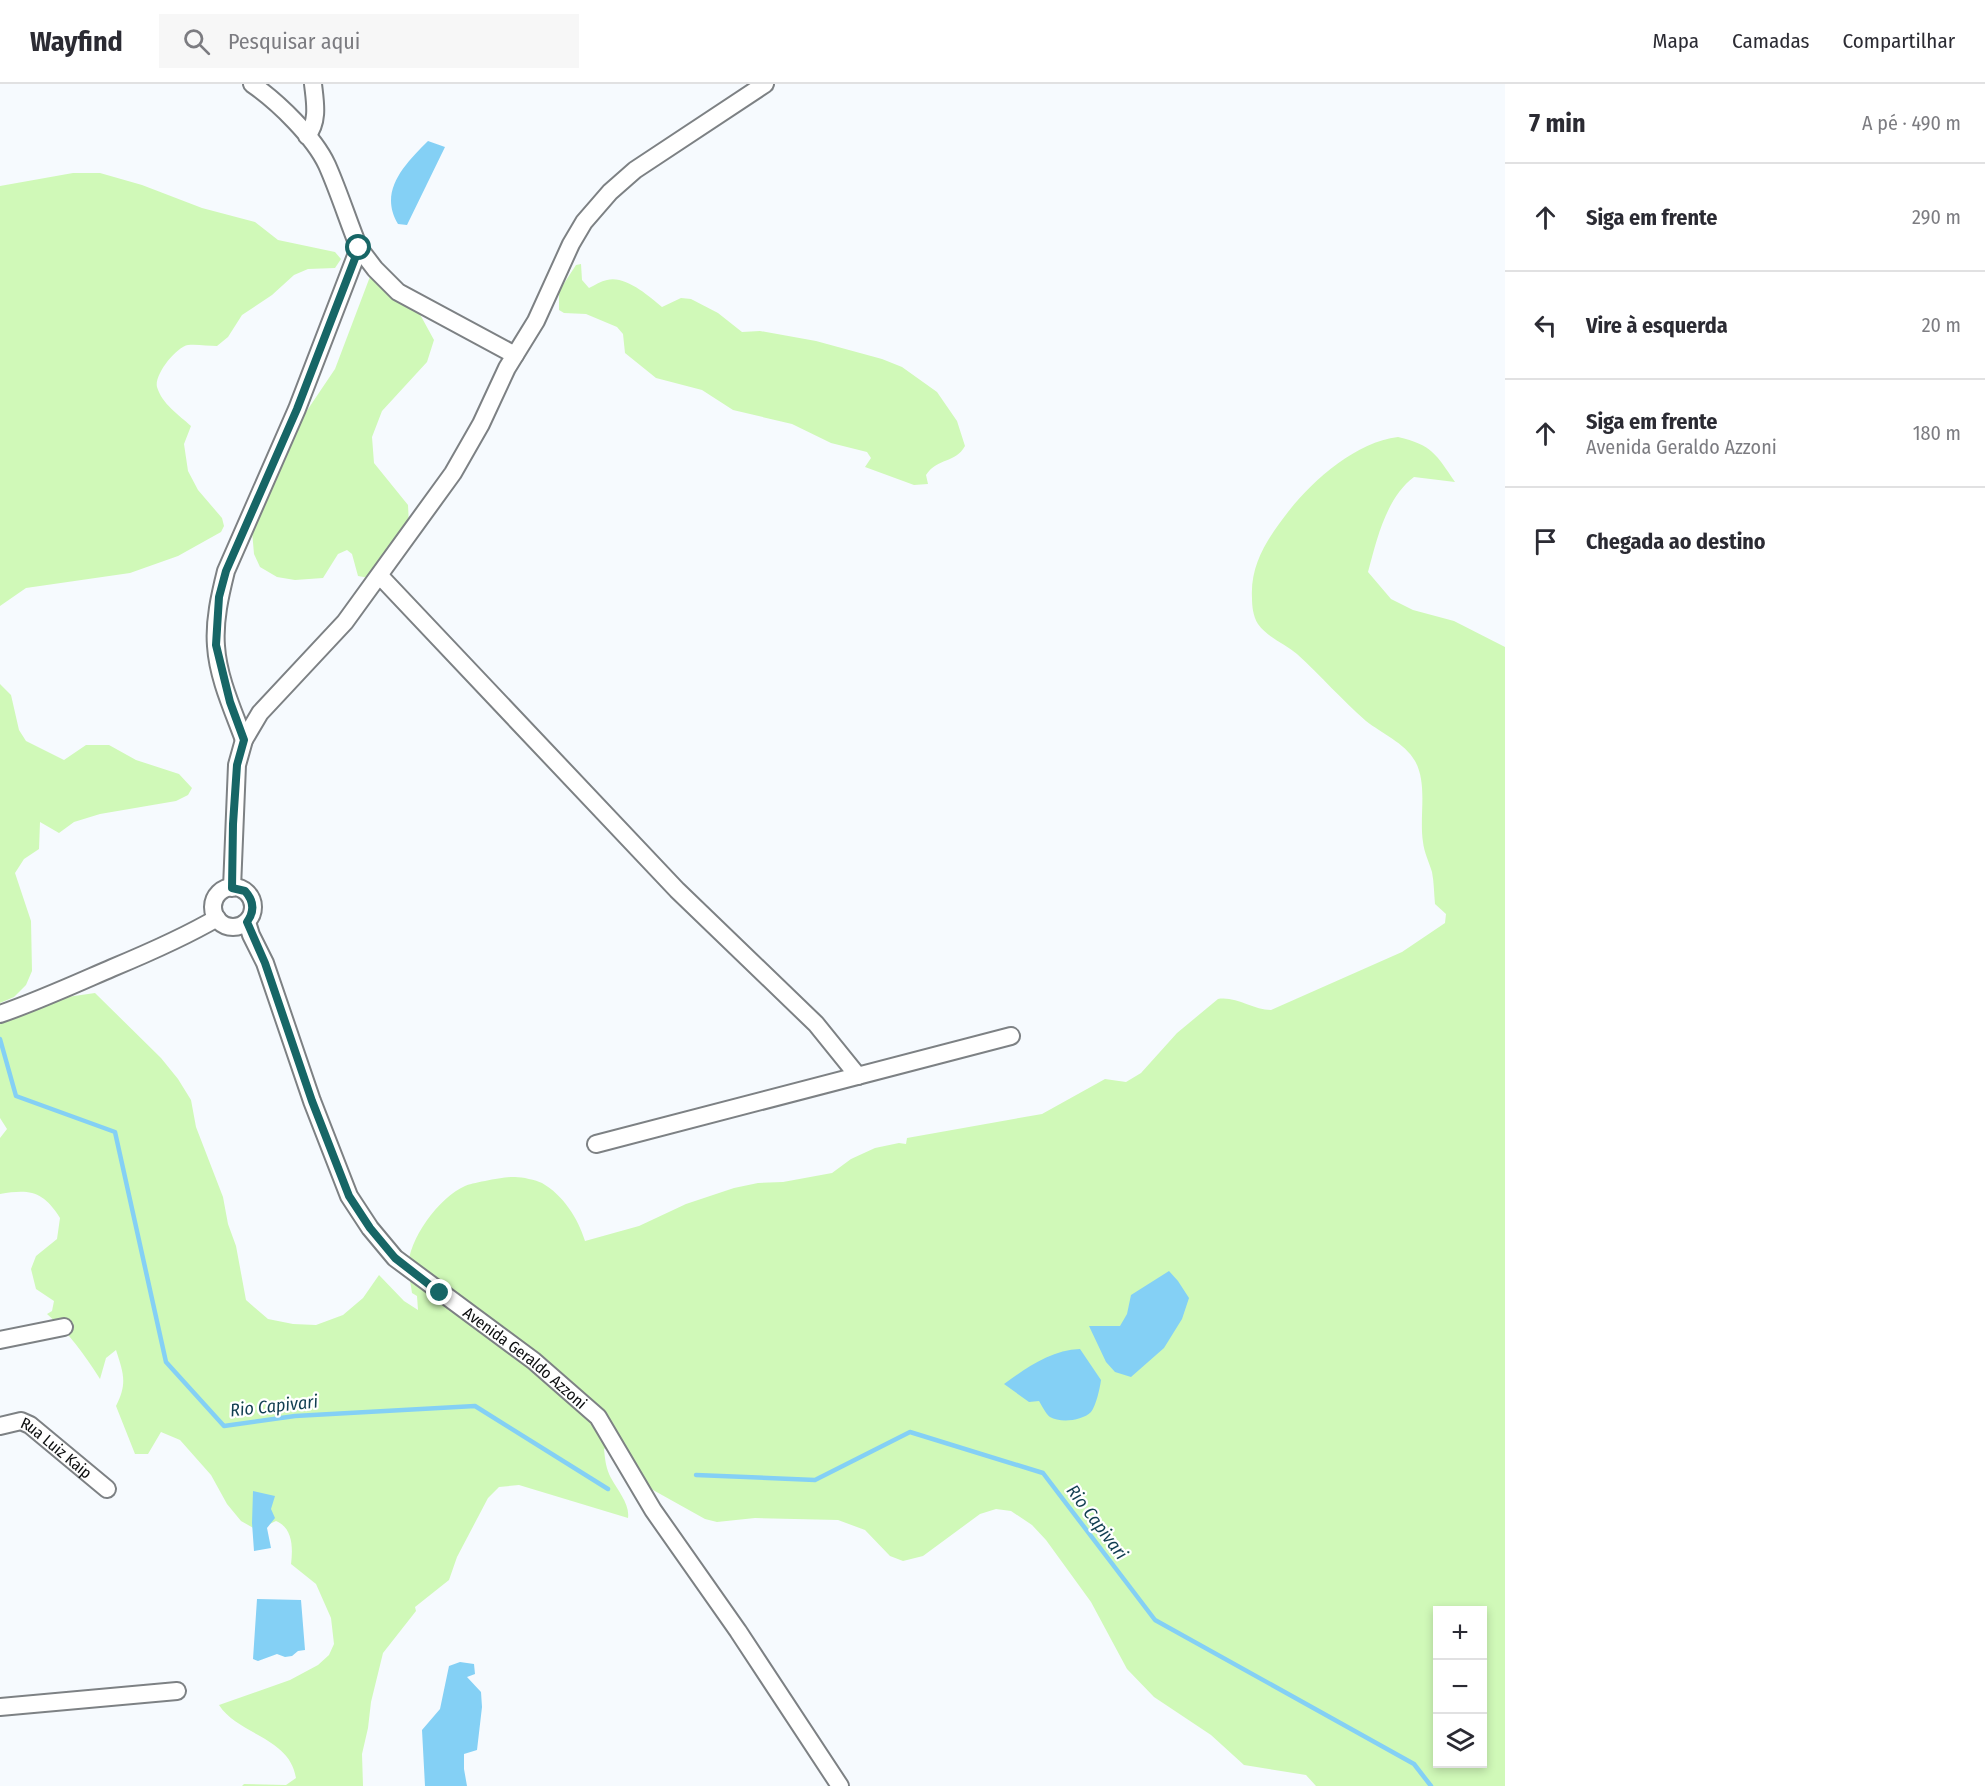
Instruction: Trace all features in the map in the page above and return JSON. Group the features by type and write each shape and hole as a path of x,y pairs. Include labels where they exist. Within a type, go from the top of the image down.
{"street":[{"path":"252,84 275,103 307,136 327,164 359,248 375,269 398,292 515,355"},
{"path":"307,136 314,128 313,84"},
{"path":"232,888 237,765 244,740 260,713 345,622 453,473 481,424 507,368 540,312 571,244 584,222 602,201 635,170 765,84"},
{"path":"244,740 230,702 216,645 219,597 226,571 297,409 359,248"},
{"path":"380,576 676,890 816,1024 858,1076"},
{"path":"232,888 245,891 250,896 253,909 247,922 228,926 217,918 214,912 216,898 220,893 232,888"},
{"path":"0,1014 35,1002 191,934 217,918"},
{"name":"Avenida Geraldo Azzoni","path":"247,922 265,963 312,1101 349,1196 370,1228 395,1258 534,1361 598,1416 653,1510 738,1631 840,1786"},
{"path":"596,1144 1011,1036"},
{"path":"0,1340 64,1327"},
{"name":"Rua Luiz Kaip","path":"0,1426 21,1421 30,1425 107,1489"},
{"path":"0,1707 177,1691"}],"green space":[{"path":"73,173 100,173 142,185 202,208 255,222 278,240 335,252 341,259 335,268 308,269 294,275 272,295 242,315 228,337 217,346 188,345 183,347 162,369 157,382 159,393 171,409 191,426 184,444 188,471 198,490 222,518 224,526 221,532 178,556 130,573 26,588 0,606 0,186"},
{"path":"581,264 582,280 589,288 614,279 629,283 662,307 681,298 691,299 718,313 742,332 760,331 816,341 882,359 902,367 937,392 957,421 965,446 956,456 931,469 926,475 928,484 914,485 865,467 871,458 867,452 831,443 792,424 733,410 702,390 656,378 625,353 623,334 617,327 586,314 564,313 559,310 559,291 576,265"},
{"path":"371,274 416,307 434,340 427,362 382,411 372,437 374,463 408,505 409,525 369,578 358,576 352,554 347,550 338,554 323,578 295,580 277,577 260,567 254,554 252,531 273,461 335,369"},
{"path":"1398,437 1419,443 1438,458 1455,482 1414,477 1404,486 1396,496 1384,520 1368,572 1391,599 1413,610 1454,621 1505,647 1505,1786 1316,1786 1306,1775 1244,1765 1211,1735 1154,1697 1127,1669 1091,1602 1046,1540 1032,1525 1011,1511 996,1509 980,1514 923,1556 903,1561 890,1556 865,1530 838,1520 755,1518 717,1522 705,1519 653,1490 622,1455 609,1446 604,1449 607,1468 625,1503 628,1518 519,1485 499,1487 488,1498 457,1557 449,1580 415,1607 416,1611 383,1653 362,1754 363,1786 242,1786 244,1784 286,1785 296,1778 292,1764 284,1754 274,1745 238,1723 219,1705 290,1680 318,1665 329,1655 334,1644 331,1618 316,1584 291,1564 291,1539 282,1524 276,1521 257,1530 241,1521 227,1504 211,1475 180,1440 161,1432 148,1454 135,1454 116,1406 122,1391 123,1378 116,1350 106,1358 100,1379 76,1344 47,1314 52,1311 54,1301 36,1289 31,1269 36,1256 57,1239 60,1218 48,1202 35,1194 20,1192 0,1194 0,1138 7,1129 0,1118 0,1020 67,997 95,993 161,1058 191,1100 196,1127 223,1197 228,1224 236,1246 246,1300 268,1319 293,1324 316,1325 343,1315 363,1298 379,1275 404,1301 418,1310 417,1296 412,1293 408,1270 413,1246 426,1221 435,1210 465,1186 511,1177 542,1183 557,1194 569,1208 585,1241 639,1226 686,1204 734,1188 832,1173 851,1159 875,1148 899,1143 906,1144 907,1138 1042,1114 1105,1079 1126,1082 1141,1073 1177,1033 1218,999 1231,999 1271,1010 1402,952 1445,923 1446,914 1435,904 1432,872 1424,846 1421,780 1415,761 1399,744 1357,713 1297,654 1262,629 1256,621 1253,608 1252,586 1257,563 1267,542 1288,512 1310,487 1337,464 1367,446"},
{"path":"0,684 11,695 19,730 26,741 64,760 86,745 109,745 136,760 179,774 192,788 188,795 176,801 100,814 74,822 59,833 40,822 39,849 24,859 15,873 31,921 32,971 26,985 14,997 0,1003"}],"water":[{"path":"428,141 445,147 407,225 398,224 391,200 393,189 403,169"},
{"path":"1169,1271 1189,1298 1182,1319 1164,1348 1131,1377 1115,1372 1106,1362 1089,1326 1120,1326 1127,1314 1131,1295"},
{"path":"1080,1349 1101,1380 1098,1397 1093,1409 1087,1415 1071,1420 1054,1419 1047,1414 1039,1401 1029,1402 1004,1384 1049,1356"},
{"path":"253,1491 275,1496 271,1509 275,1518 267,1528 271,1548 254,1551 252,1523"},
{"path":"257,1599 301,1600 305,1650 298,1651 292,1656 285,1657 277,1654 258,1661 253,1659"},
{"path":"460,1662 474,1664 475,1674 467,1677 481,1692 482,1707 477,1750 464,1754 467,1786 425,1786 422,1730 440,1709 449,1666"}],"waterway":[{"name":"Rio Capivari","path":"0,1039 16,1096 115,1132 166,1362 224,1426 295,1416 475,1406 608,1489"},
{"name":"Rio Capivari","path":"696,1475 815,1480 910,1432 1043,1473 1155,1620 1414,1764 1431,1786"}],"route":[{"path":"359,248 297,409 226,571 219,597 216,645 220,669 244,740 237,765 232,888 245,891 253,903 251,916 247,922 251,935 265,963 282,1018 349,1196 370,1228 395,1258 440,1293"}]}
